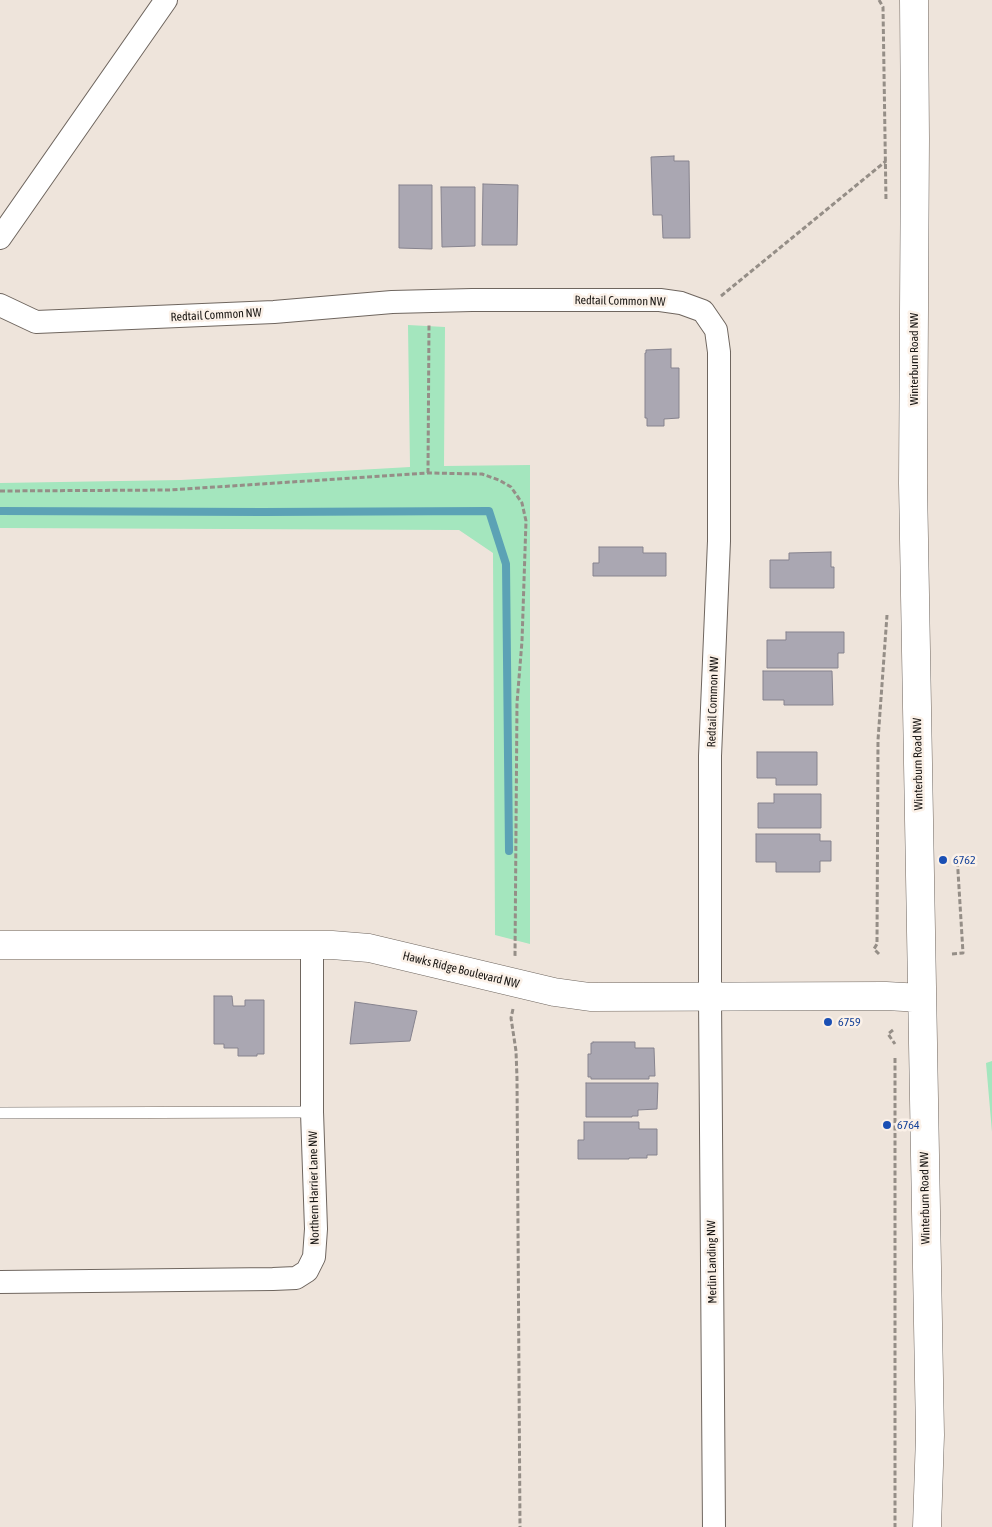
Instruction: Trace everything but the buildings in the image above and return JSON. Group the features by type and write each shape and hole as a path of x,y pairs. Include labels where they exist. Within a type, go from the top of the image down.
{"street":[{"path":"0,238 166,0"},
{"name":"Winterburn Road NW","path":"914,0 913,483 930,1434 928,1527"},
{"name":"Redtail Common NW","path":"0,305 36,322 274,312 392,302 430,301 660,300 680,303 704,311 716,330 720,352 719,541 710,756 710,996"},
{"name":"Hawks Ridge Boulevard NW","path":"0,945 332,945 368,948 554,992 590,996 886,996 922,998"},
{"name":"Northern Harrier Lane NW","path":"0,1282 296,1278 308,1271 314,1257 316,1228 312,1112 312,945"},
{"name":"Merlin Landing NW","path":"710,996 714,1527"}],"lane":[{"path":"0,1113 312,1112"}],"path":[{"path":"879,0 883,7 886,210"},
{"path":"704,311 886,161"},
{"path":"428,473 430,301"},
{"path":"0,491 170,490 428,473 482,474 511,487 522,504 526,521 522,641 517,703 514,958"},
{"path":"879,954 874,949 877,944 878,740 888,608"},
{"path":"952,954 963,954 957,855"},
{"path":"513,1005 511,1018 516,1051 517,1088 520,1527"},
{"path":"893,1030 888,1034 895,1042 895,1527"}],"green space":[{"path":"408,325 445,327 444,466 530,465 530,944 495,935 493,553 459,530 0,528 0,483 181,480 410,467"},
{"path":"992,1061 992,1132 986,1063"}],"waterway":[{"path":"0,511 489,511 506,564 509,851"}],"place":[{"name":"6762","path":"943,860"},
{"name":"6759","path":"828,1022"},
{"name":"6764","path":"887,1125"}]}
